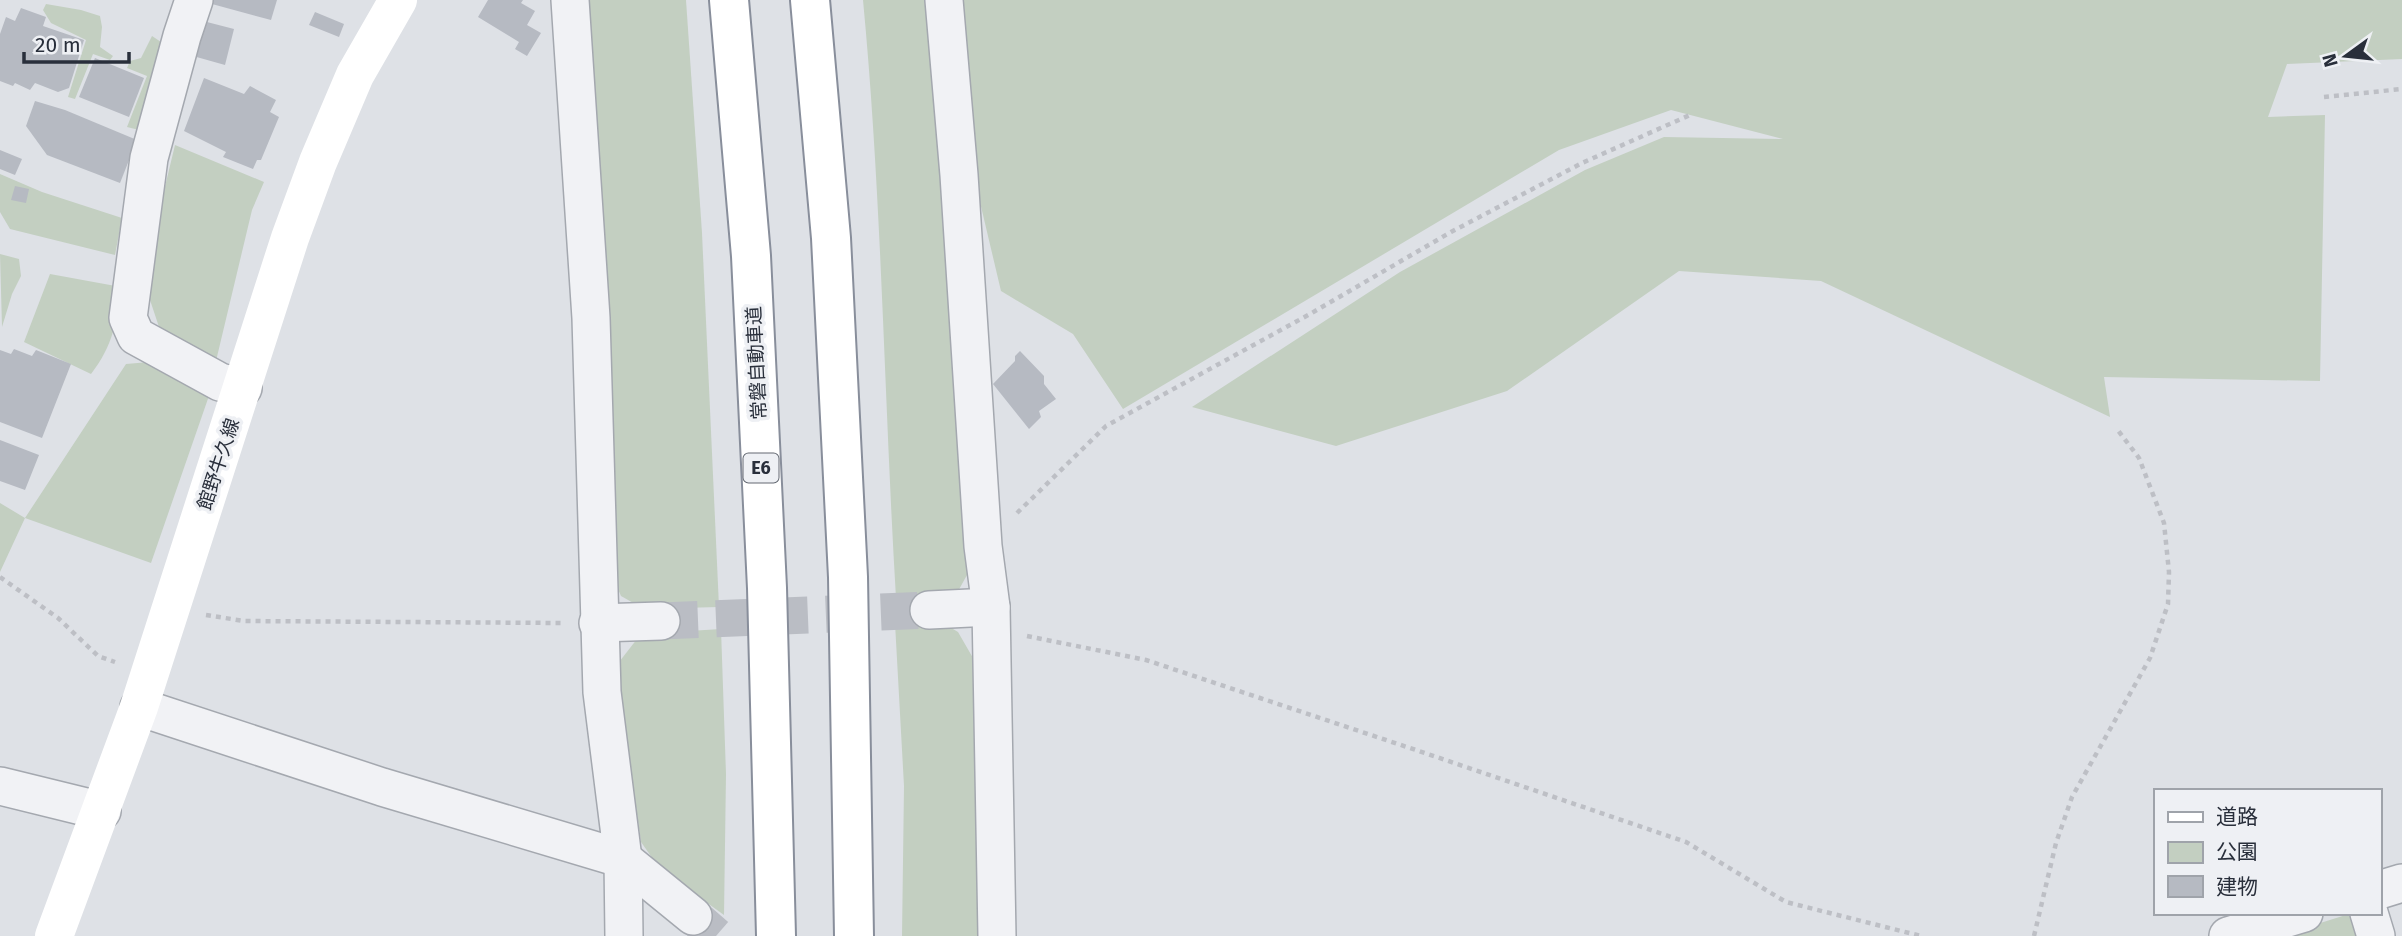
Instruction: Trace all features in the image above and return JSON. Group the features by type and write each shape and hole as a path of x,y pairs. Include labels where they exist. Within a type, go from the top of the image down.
{"main road":[{"name":"館野牛久線","path":"54,936 102,811 144,690 289,238 355,75 398,0"},
{"name":"常磐自動車道","path":"729,0 752,270 767,588 776,936"},
{"path":"810,0 831,238 848,577 854,936"}],"street":[{"path":"194,0 149,158 128,318 136,336 220,383 243,388"},
{"path":"570,0 592,318 598,623 602,692 623,859 624,936"},
{"path":"944,0 959,175 983,547 991,617 998,936"},
{"path":"929,610 991,617"},
{"path":"598,623 660,621"},
{"path":"144,690 382,787 623,859 693,916"},
{"path":"0,786 102,811"},
{"path":"2381,907 2402,883"},
{"path":"2228,936 2297,915"}],"path":[{"path":"2324,97 2402,89"},
{"path":"983,547 1106,426 1310,314 1451,232 1582,163 1690,115"},
{"path":"2034,936 2056,843 2072,797 2150,659 2168,604 2169,572 2164,523 2139,458 2117,429"},
{"path":"0,577 58,618 98,656 144,690"},
{"path":"172,606 194,613 244,621 598,623"},
{"path":"991,617 1146,660 1686,842 1786,902 1921,936"}],"green space":[{"path":"585,0 686,0 702,233 719,607 644,609 621,596 614,580"},
{"path":"863,0 932,0 972,566 957,593 931,600 896,598 879,224"},
{"path":"960,0 2402,0 2402,59 2287,64 2268,117 2325,115 2320,381 2104,377 2110,417 1821,281 1679,271 1507,391 1336,446 1192,407 1400,272 1585,170 1664,137 1783,139 1671,110 1559,150 1123,409 1073,334 1001,291 975,181"},
{"path":"46,4 100,16 100,47 113,56 110,60 93,54 75,99 68,97 86,40 51,23 43,10"},
{"path":"152,36 164,44 143,131 127,127 147,76 127,68 130,61 141,58"},
{"path":"175,145 264,182 252,210 216,361 159,327 148,294 155,228"},
{"path":"0,174 42,192 122,218 115,255 10,229 0,212"},
{"path":"0,254 19,259 21,276 12,294 2,327"},
{"path":"50,274 121,287 113,333 105,353 91,374 24,342"},
{"path":"149,362 211,390 151,563 25,518 126,364"},
{"path":"0,503 25,518 0,572"},
{"path":"895,623 943,623 958,632 973,658 985,936 902,936 904,786"},
{"path":"721,629 726,774 724,915 660,869 641,842 616,666 637,639 657,633"},
{"path":"2350,915 2356,922 2360,936 2279,936"}],"building":[{"path":"213,0 277,0 271,20 212,4"},
{"path":"488,0 523,0 521,3 535,11 527,25 541,33 527,56 515,49 519,42 478,17"},
{"path":"21,8 46,17 43,26 84,40 69,88 58,92 35,83 30,90 15,83 13,86 0,81 0,34 6,17 15,21"},
{"path":"315,12 344,24 339,37 309,25"},
{"path":"203,21 234,29 225,65 193,56"},
{"path":"95,58 144,78 129,117 79,97"},
{"path":"204,78 244,94 250,86 276,100 270,112 279,117 261,160 257,160 253,169 223,157 226,152 184,131"},
{"path":"35,101 65,110 137,140 120,183 47,155 26,126"},
{"path":"0,150 22,159 15,175 0,169"},
{"path":"15,186 29,189 26,203 11,200"},
{"path":"14,349 32,356 36,350 71,364 42,438 0,422 0,350 11,354"},
{"path":"1020,351 1044,376 1044,384 1056,399 1039,411 1041,417 1029,429 993,384 1015,361 1015,356"},
{"path":"0,440 39,455 25,490 0,481"}],"tunnel":[{"path":"661,621 929,610"},
{"path":"693,916 716,936"}]}
